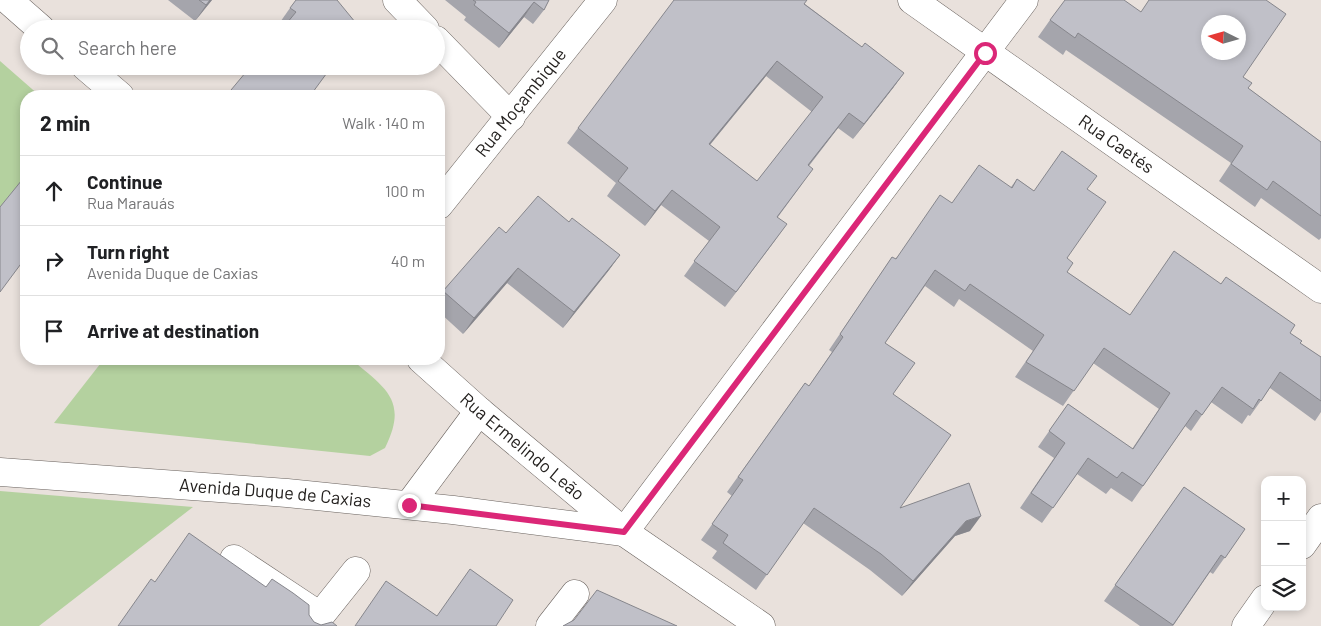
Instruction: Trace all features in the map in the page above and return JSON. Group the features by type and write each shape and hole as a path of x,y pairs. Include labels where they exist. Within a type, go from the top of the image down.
{"street":[{"path":"8,0 31,20"},
{"path":"397,0 416,20"},
{"name":"Rua Moçambique","path":"445,198 603,0"},
{"name":"Rua Caetés","path":"912,0 1321,289"},
{"path":"624,532 1024,0"},
{"path":"445,49 511,117"},
{"path":"96,75 113,90"},
{"name":"Rua Ermelindo Leão","path":"428,365 479,412 624,532"},
{"path":"409,505 479,412"},
{"name":"Avenida Duque de Caxias","path":"0,472 287,493 409,505 624,532 761,626"},
{"path":"1306,539 1321,518"},
{"path":"234,559 316,621 356,571"},
{"path":"550,626 575,594"},
{"path":"1246,626 1261,605"}],"green space":[{"path":"0,61 33,90 20,90 20,184 0,209"},
{"path":"99,365 358,365 374,378 390,396 394,406 395,418 392,432 385,448 370,456 54,423"},
{"path":"0,491 193,507 39,626 0,626"}],"building":[{"path":"199,0 210,0 206,5"},
{"path":"296,0 337,0 353,20 289,20 296,12 290,8"},
{"path":"473,0 549,0 544,10 534,2 509,33 474,5 476,2"},
{"path":"674,0 807,0 804,4 862,47 865,43 904,73 864,124 849,113 808,165 813,169 777,217 787,224 736,292 694,261 720,227 672,190 655,211 618,181 628,168 578,128","holes":["777,61 823,97 757,181 709,144"]},
{"path":"1065,0 1124,0 1141,12 1149,0 1266,0 1286,14 1243,77 1252,83 1248,88 1321,142 1321,216 1273,181 1267,190 1231,164 1243,146 1078,33 1075,38 1050,20"},
{"path":"244,75 325,75 314,90 231,90"},
{"path":"1062,151 1097,176 1087,189 1106,202 1067,258 1073,263 1067,272 1130,315 1174,251 1221,284 1226,277 1295,325 1290,333 1302,341 1300,343 1321,357 1321,401 1280,372 1261,401 1259,399 1253,409 1222,387 1202,415 1196,410 1143,486 1122,472 1117,478 1088,458 1053,508 1031,493 1065,443 1049,431 1068,404 1133,449 1170,393 1104,348 1074,391 1026,362 1044,335 970,284 965,291 935,270 885,343 915,363 893,394 951,435 900,508 969,483 981,516 966,521 913,581 881,554 814,508 767,575 723,543 728,535 712,524 743,480 738,477 805,383 809,386 843,337 840,334 892,257 896,259 940,195 952,203 979,165 1012,188 1017,179 1034,191"},
{"path":"20,182 20,265 0,292 0,207"},
{"path":"538,196 569,222 572,218 620,255 574,312 518,268 474,318 445,293 445,289 499,227 506,233"},
{"path":"1184,487 1245,529 1225,558 1221,555 1173,625 1115,585"},
{"path":"189,533 266,587 272,579 293,593 309,605 309,615 314,622 321,625 332,622 337,626 118,626 151,579 155,582"},
{"path":"470,569 513,600 496,626 355,626 386,581 437,616"},
{"path":"597,590 677,626 563,626 574,620"}],"route":[{"path":"409,505 624,532 985,53"}]}
